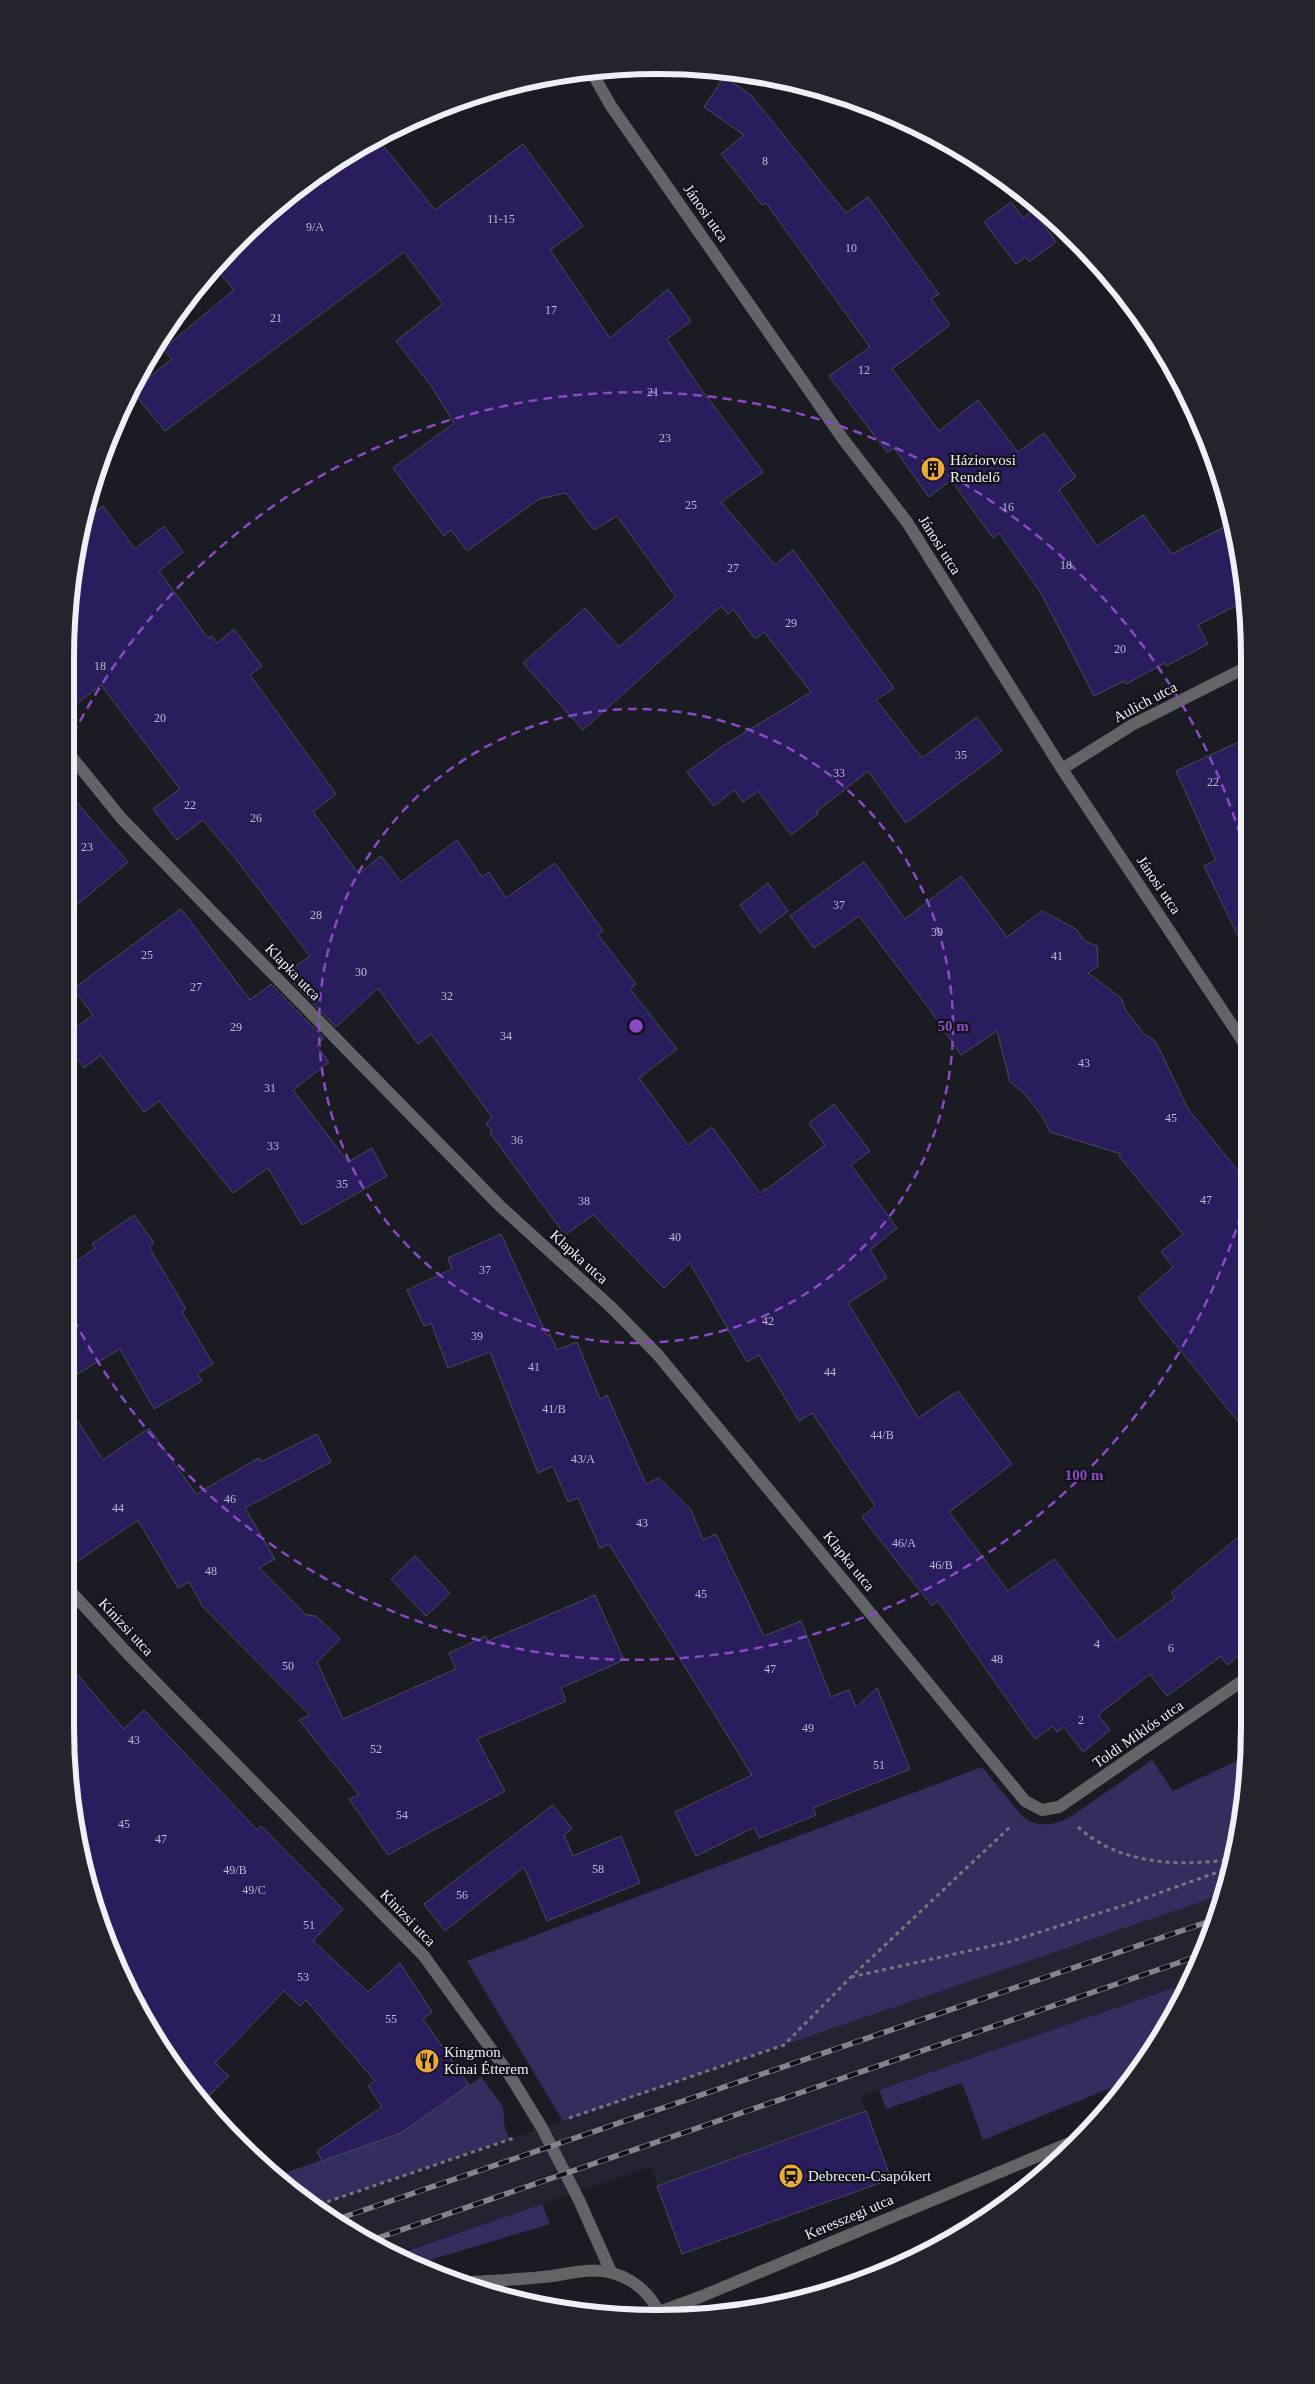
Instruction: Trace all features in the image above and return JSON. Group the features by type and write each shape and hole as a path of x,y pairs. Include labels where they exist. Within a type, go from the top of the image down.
{"street":[{"name":"Jánosi utca","path":"595,78 611,106 776,344 844,439 907,522 1062,769 1241,1038"},
{"name":"Aulich utca","path":"1062,769 1132,725 1241,670"},
{"name":"Klapka utca","path":"74,760 122,819 500,1206 618,1314 658,1355 1016,1792 1038,1809"},
{"name":"Kinizsi utca","path":"74,1595 148,1674 424,1956 499,2061 542,2128 579,2200 610,2272"},
{"name":"Toldi Miklós utca","path":"1038,1809 1059,1807 1241,1682"},
{"name":"Keresszegi utca","path":"672,2310 1063,2146"},
{"path":"478,2282 545,2277 585,2270 610,2272 632,2281 644,2290 657,2310"}],"path":[{"path":"1059,1807 1090,1838 1119,1852 1149,1861 1183,1863 1225,1860"},
{"path":"542,2128 784,2045 850,1978 1009,1828 1038,1809"},
{"path":"850,1978 1009,1942 1134,1902 1223,1870"},
{"path":"321,2204 510,2139"}],"shaded area":[{"path":"1240,1759 1230,1840 1215,1897 563,2121 467,1961 982,1767 1022,1816 1034,1823 1040,1824 1060,1822 1072,1816 1152,1760 1173,1791"},
{"path":"1215,1897 1197,1950 1181,1985 861,2096 866,2111 657,2186 651,2167 402,2251 366,2232 321,2204"},
{"path":"1181,1985 1143,2051 1119,2085 983,2140 962,2083 886,2109 879,2090"},
{"path":"481,2077 503,2106 505,2130 510,2139 321,2204 283,2174 400,2133"},
{"path":"542,2204 550,2224 424,2262 403,2252"}],"building":[{"path":"723,78 751,95 846,213 868,197 939,294 931,299 950,325 892,369 939,431 978,400 1018,452 1044,433 1076,477 1059,490 1097,546 1143,515 1172,554 1226,526 1238,604 1198,625 1208,644 1166,666 1165,663 1126,684 1124,681 1094,696 1041,593 999,533 993,538 951,480 929,497 894,448 887,452 829,376 870,347 766,203 762,205 721,154 744,135 704,107"},
{"path":"381,144 435,210 523,144 583,226 550,250 610,338 668,289 691,321 667,339 698,385 763,472 721,502 775,565 793,550 894,688 876,700 922,758 977,717 1002,751 906,823 868,771 816,812 818,814 791,835 758,791 743,802 734,790 714,806 687,772 723,746 811,692 764,632 755,639 733,609 728,614 721,606 583,730 523,663 585,608 619,647 676,597 617,516 594,530 566,493 539,499 467,551 451,530 444,536 393,468 454,423 432,387 396,341 443,304 404,252 165,431 136,396 143,382 172,359 163,349 234,290 219,273 245,245 302,194 333,172"},
{"path":"1011,202 1023,218 1032,211 1035,213 1056,242 1029,262 1025,257 1016,264 984,222"},
{"path":"103,506 135,549 164,526 183,552 159,571 208,638 212,636 217,643 234,629 262,666 250,675 336,794 313,812 359,874 381,856 401,882 457,840 482,877 489,872 506,898 555,863 603,931 598,935 636,984 630,989 677,1049 639,1078 688,1145 712,1127 760,1193 825,1145 809,1123 834,1104 870,1151 851,1165 897,1228 870,1250 887,1278 848,1303 918,1418 958,1391 1012,1464 949,1512 1008,1591 1054,1559 1117,1641 1175,1598 1171,1593 1241,1535 1241,1654 1227,1665 1221,1656 1167,1696 1150,1674 1098,1715 1110,1730 1083,1752 1064,1727 1057,1732 1053,1726 1035,1739 938,1601 932,1606 862,1517 875,1506 812,1413 799,1421 759,1355 747,1362 690,1263 664,1288 593,1215 565,1235 490,1133 492,1131 486,1124 492,1117 431,1034 418,1044 378,988 336,1027 285,974 310,956 235,858 203,820 177,840 153,809 180,789 101,685 74,706 75,619 85,544 92,514"},
{"path":"1241,741 1241,942 1204,866 1216,860 1176,771"},
{"path":"74,799 128,862 74,907"},
{"path":"864,862 905,919 961,876 1007,937 1042,911 1076,929 1085,941 1097,946 1098,966 1088,973 1121,998 1126,1011 1145,1035 1153,1039 1188,1109 1241,1175 1241,1425 1138,1298 1173,1267 1161,1252 1183,1234 1119,1156 1121,1154 1050,1132 1042,1116 1024,1093 1010,1082 997,1031 961,1055 928,1007 859,916 814,948 790,916"},
{"path":"768,883 788,911 760,933 740,905"},
{"path":"181,909 250,1000 271,984 324,1038 316,1045 329,1062 293,1090 348,1162 372,1148 387,1176 302,1225 268,1168 233,1193 159,1101 144,1112 101,1055 84,1068 74,1054 74,1029 93,1015 74,988"},
{"path":"134,1215 154,1243 149,1247 186,1309 182,1312 213,1364 197,1374 202,1381 154,1409 120,1349 74,1376 74,1263 95,1248 92,1244"},
{"path":"501,1234 547,1336 550,1334 557,1350 577,1342 600,1399 607,1395 646,1484 659,1478 691,1510 703,1540 716,1534 764,1636 801,1621 831,1697 849,1690 856,1707 877,1688 910,1769 813,1808 816,1815 759,1838 755,1827 696,1856 675,1812 752,1775 609,1544 600,1548 578,1498 568,1502 553,1466 538,1473 490,1352 448,1368 431,1323 424,1326 407,1290 452,1269 448,1258"},
{"path":"74,1416 103,1460 149,1428 196,1494 259,1458 261,1462 317,1434 331,1462 245,1508 275,1559 259,1568 306,1615 316,1616 340,1639 317,1662 343,1719 456,1669 449,1653 486,1636 488,1641 595,1595 624,1660 561,1688 566,1701 477,1739 505,1791 388,1855 349,1799 359,1795 299,1720 310,1715 203,1607 189,1582 178,1588 138,1520 74,1564"},
{"path":"415,1556 450,1593 426,1616 391,1579"},
{"path":"74,1671 124,1729 144,1710 257,1830 261,1826 343,1909 313,1941 368,1992 400,1963 432,2012 423,2019 469,2085 401,2133 322,2161 317,2151 382,2107 368,2086 375,2081 306,2000 300,2006 284,1991 215,2063 229,2076 207,2098 172,2051 152,2018 118,1950 94,1878 79,1803 75,1765"},
{"path":"553,1805 572,1829 564,1835 573,1856 621,1836 640,1883 547,1921 524,1867 445,1931 424,1904"},
{"path":"866,2111 891,2179 682,2254 657,2186"}],"railway":[{"path":"342,2218 1207,1922"},
{"path":"377,2238 1194,1958"}],"place":[{"name":"Háziorvosi Rendelő","path":"933,469"},
{"name":"Kingmon Kínai Étterem","path":"427,2061"},
{"name":"Debrecen-Csapókert","path":"791,2176"}]}
